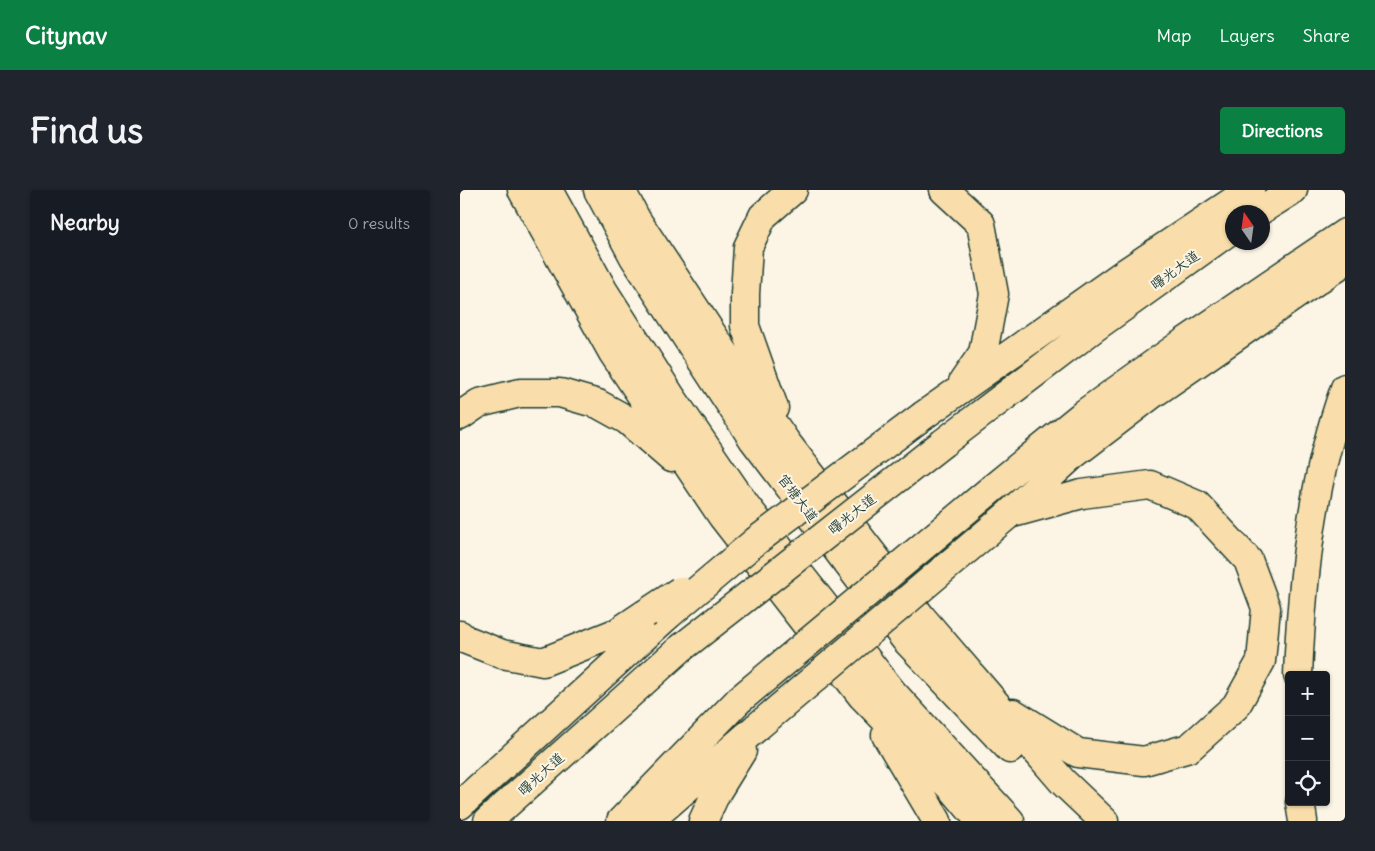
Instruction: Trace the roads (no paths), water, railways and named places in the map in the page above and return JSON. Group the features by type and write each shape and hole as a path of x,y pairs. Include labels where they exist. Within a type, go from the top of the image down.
{"highway":[{"path":"522,190 613,353 722,516 862,696 953,789 980,821"},
{"path":"548,190 603,290 672,398 746,506 893,693 1010,821"},
{"name":"官塘大道","path":"598,190 634,256 753,439 905,639 1078,821"},
{"path":"621,190 636,219 726,356 786,442 922,618 1063,782 1104,821"},
{"path":"786,442 745,326 745,294 748,247 763,216 793,190"},
{"path":"924,415 965,380 983,353 994,294 981,224 944,190"},
{"path":"460,805 656,615 924,415 1125,273 1250,190"},
{"path":"1269,205 1293,190"},
{"name":"曙光大道","path":"488,821 680,649 943,443 1094,328 1225,234"},
{"path":"622,821 739,700 1085,413 1183,343 1345,234"},
{"path":"649,821 1009,514 1073,455 1154,392 1345,261"},
{"path":"1298,671 1304,582 1316,495 1335,417 1345,388"},
{"path":"460,416 479,403 520,393 560,393 598,404 627,420 697,480"},
{"path":"991,699 1078,753 1144,761 1189,748 1236,706 1260,661 1266,608 1248,560 1196,506 1150,485 1082,494 1009,514"},
{"path":"460,635 464,639 502,654 543,662 656,615"},
{"path":"862,696 937,821"},
{"path":"703,821 716,793 757,727"},
{"path":"1301,806 1303,821"}]}
